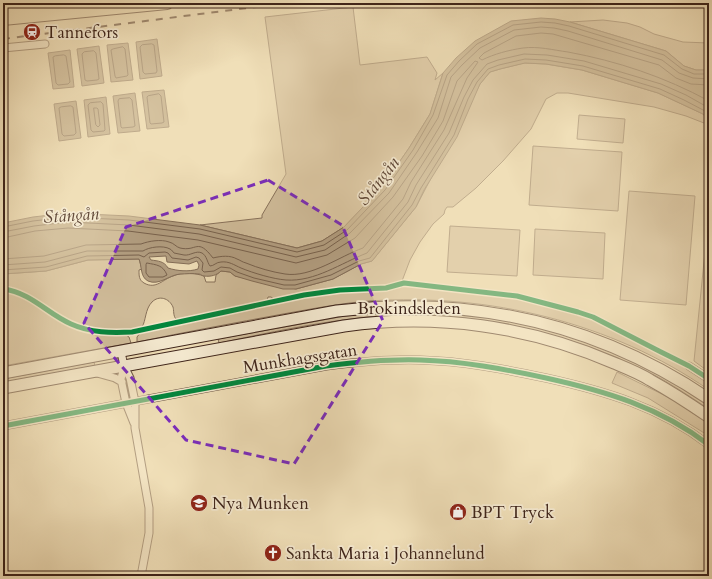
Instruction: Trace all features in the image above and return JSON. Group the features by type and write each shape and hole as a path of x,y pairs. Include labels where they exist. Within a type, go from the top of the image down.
{"main road":[{"path":"3,9 67,3"},
{"path":"3,20 100,7 167,3"},
{"name":"Brokindsleden","path":"3,373 343,311 373,308 453,308 487,311 521,318 583,335 647,362 690,386 709,399"},
{"name":"Brokindsleden","path":"3,388 283,336 359,324 410,321 470,324 521,333 594,354 650,379 709,417"}],"street":[{"path":"3,48 45,44"},
{"path":"121,352 124,366 130,378 135,402 135,428"},
{"name":"Munkhagsgatan","path":"3,426 333,365 386,360 437,361 476,364 519,372 572,383 615,396 636,403 666,417 679,424 709,445"},
{"path":"124,366 122,382 126,403 135,428 148,502 149,522 146,551 141,576"},
{"path":"689,366 709,379"},
{"name":"Brokindsleden","path":"93,372 115,378 122,382"},
{"path":"3,574 10,576"}],"highlighted area":[{"path":"268,180 342,225 383,321 294,464 186,440 84,323 126,227"}],"shaded area":[{"path":"353,7 360,65 427,57 437,73 435,80 443,73 430,114 382,187 344,227 322,241 297,248 200,225 262,218 262,215 286,174 265,17"},
{"path":"603,20 627,23 640,27 654,34 683,42 709,43 709,70 696,70 684,66 666,51 570,22"},
{"path":"524,63 546,64 582,70 658,93 703,114 709,121 709,125 686,116 654,107 568,93 557,93 546,99 531,129 503,161 476,188 453,207 447,207 444,214 433,224 420,242 410,260 402,281 394,285 336,289 303,293 274,299 268,297 267,301 182,320 177,320 175,318 173,307 169,301 161,298 155,300 150,305 142,327 115,331 92,329 78,324 57,314 25,294 3,287 3,274 46,271 88,260 139,259 142,269 139,270 140,279 148,285 156,285 169,277 185,273 201,275 204,276 206,282 215,282 216,275 221,271 230,272 235,276 296,289 333,279 361,264 372,261 416,207 480,84 490,72"},
{"path":"579,115 625,119 623,143 577,139"},
{"path":"533,146 622,152 618,211 529,205"},
{"path":"629,191 695,196 686,305 620,300"},
{"path":"709,212 709,372 694,361"},
{"path":"450,226 520,230 517,276 447,272"},
{"path":"535,229 605,233 603,279 533,275"},
{"path":"405,286 490,294 515,298 564,310 592,320 658,352 687,368 709,383 709,390 671,366 631,346 590,330 547,317 503,308 459,302 414,300 348,303 137,342 137,337 141,332 305,296 352,290 387,290"},
{"path":"3,291 29,300 68,325 82,331 96,334 126,335 129,337 131,343 3,366"},
{"path":"425,312 463,314 504,320 540,328 593,344 623,355 661,374 709,405 709,409 655,375 614,356 546,333 476,319 404,315 368,317 312,325 219,343 218,339 345,316"},
{"path":"94,362 95,366 3,383 3,379"},
{"path":"617,372 672,399 709,424 709,436 648,398 612,383"}],"water":[{"name":"Stångån","path":"541,18 570,22 666,51 684,66 696,70 709,70 709,121 703,114 658,93 582,70 546,64 525,63 490,72 480,84 457,137 424,190 416,207 372,261 361,264 333,279 296,289 283,289 235,276 230,272 221,271 216,275 209,276 203,276 200,274 180,274 160,281 152,282 145,279 139,259 88,260 46,271 3,274 3,223 33,217 67,213 129,216 200,225 297,248 322,241 344,227 382,187 430,114 443,73 456,58 475,41 511,21","holes":["166,256 167,262 189,264 197,261 199,265 198,269 194,270 175,270 168,268 161,262 151,260 149,257"]},
{"path":"157,39 162,76 140,79 136,42"},
{"path":"128,43 133,80 111,82 107,45"},
{"path":"99,46 104,83 82,86 77,49"},
{"path":"70,50 74,87 53,89 48,53"},
{"path":"164,90 169,127 147,129 142,92"},
{"path":"135,93 140,131 118,133 113,96"},
{"path":"106,97 110,134 88,137 84,100"},
{"path":"76,101 81,138 59,141 54,104"}],"railway":[{"path":"3,39 287,3"}],"cycle path":[{"path":"3,289 13,291 31,299 62,320 71,324 101,332 132,332 304,295 340,290 386,288 404,283 517,296 593,317 689,366 709,379"},
{"path":"3,426 326,366 373,361 420,360 452,362 499,369 546,378 611,395 631,402 671,420 709,445"}],"place":[{"name":"Tannefors","path":"32,32"},
{"name":"Nya Munken","path":"199,503"},
{"name":"BPT Tryck","path":"458,512"},
{"name":"Sankta Maria i Johannelund","path":"273,553"}]}
